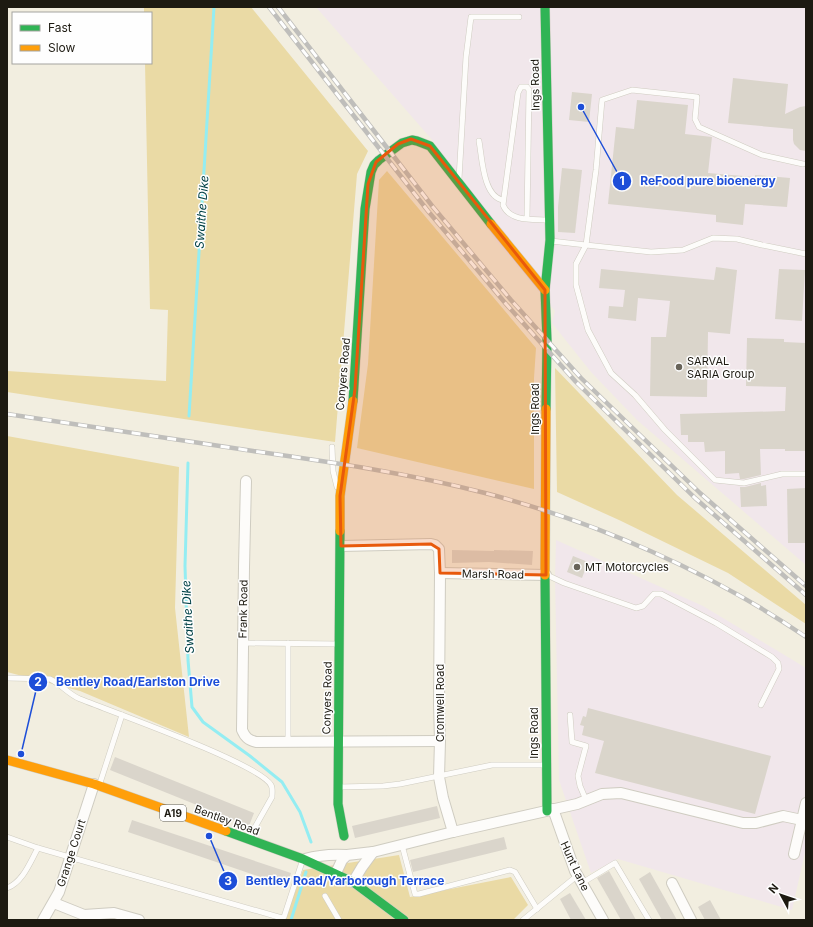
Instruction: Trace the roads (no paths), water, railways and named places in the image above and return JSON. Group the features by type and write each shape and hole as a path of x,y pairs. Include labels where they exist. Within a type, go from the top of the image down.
{"main road":[{"name":"Ings Road","path":"545,7 550,240 545,290 547,340 546,765 550,810"},
{"name":"Conyers Road","path":"344,836 338,804 341,546 340,496 356,389 365,209 368,184 372,168 376,162 398,144 411,139 423,142 430,146 480,211 545,290"},
{"name":"Bentley Road","path":"7,760 96,785 303,859 353,882 404,920"}],"street":[{"name":"Frank Road","path":"246,482 242,730 245,736 256,742 288,741"},
{"name":"Cromwell Road","path":"341,546 435,545 439,549 439,777 443,798 453,832"},
{"name":"Marsh Road","path":"440,573 546,575"},
{"path":"288,741 440,741"},
{"name":"Grange Court","path":"43,920 59,892 96,785"},
{"path":"303,859 318,855 347,855 373,852 577,804 602,794 621,793 743,823 756,823 783,816 802,820"},
{"path":"794,854 806,803"},
{"name":"Hunt Lane","path":"550,810 580,879 603,920"},
{"path":"353,882 373,852"},
{"path":"336,873 342,860 347,855"},
{"path":"672,883 691,920"},
{"path":"54,903 84,915 114,913 139,920"}],"lane":[{"path":"459,184 466,57 471,17 519,17"},
{"path":"526,218 529,93 528,87 521,87 518,93 503,205 510,215 516,217 526,218 549,220"},
{"path":"803,164 762,155 699,127 695,119 697,97 632,90 602,100 596,170 586,245 576,264 576,285 588,330 611,373 635,395 665,430 715,480 744,483 782,474 806,474"},
{"path":"479,141 486,181 494,196 503,200"},
{"path":"550,240 652,252 684,250 713,238 737,239 806,254"},
{"path":"332,447 333,471 340,496"},
{"path":"546,575 564,583 636,608 643,606 654,594 661,594 716,623 772,657 778,663 779,669 761,705"},
{"path":"243,643 340,644"},
{"path":"288,643 288,741"},
{"path":"7,678 50,679 78,699 229,758 264,777 271,784 273,790 272,796 248,840"},
{"path":"96,785 122,715"},
{"path":"570,715 572,742 586,746 578,776 580,786 586,800"},
{"path":"338,787 383,786 439,777 492,765 546,765"},
{"path":"7,837 38,848 282,918 284,917 303,859"},
{"path":"402,845 415,894 510,870 515,872 537,909"},
{"path":"7,888 20,878 38,848"},
{"path":"523,920 580,879 615,864 649,920"},
{"path":"325,896 340,920"}],"waterway":[{"name":"Swaithe Dike","path":"189,416 214,7"},
{"name":"Swaithe Dike","path":"188,463 185,566 188,660 192,707 203,722 250,756 282,782 300,812 311,842"},
{"name":"Swaithe Dike","path":"291,920 306,872"}],"railway":[{"path":"269,7 428,211 506,304 576,382 695,498 806,595"},
{"path":"278,7 433,207 511,300 581,378 700,493 806,586"},
{"path":"7,414 311,459 427,480 485,493 569,519 610,534 652,552 731,591 806,637"}],"place":[{"name":"ReFood pure bioenergy","path":"581,107"},
{"name":"SARVAL SARIA Group","path":"679,367"},
{"name":"MT Motorcycles","path":"577,567"},
{"name":"Bentley Road/Earlston Drive","path":"21,754"},
{"name":"Bentley Road/Yarborough Terrace","path":"209,836"}]}
